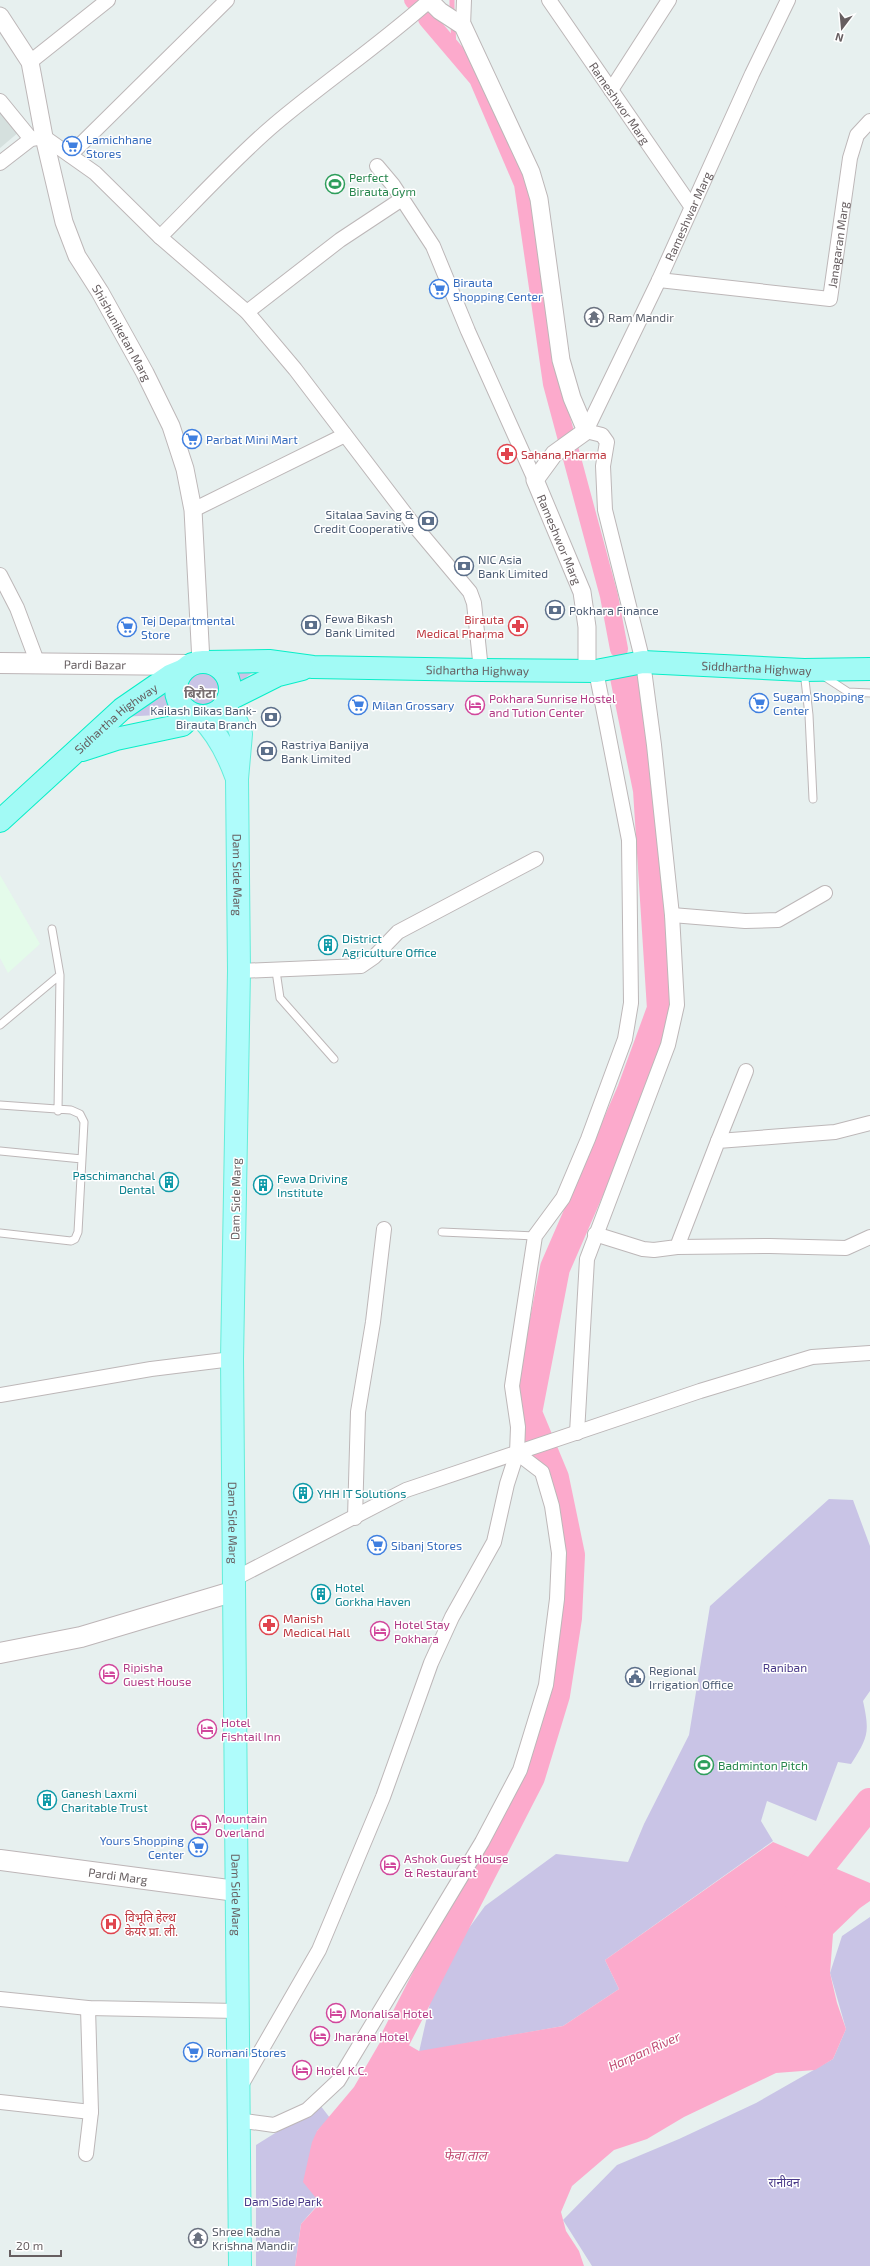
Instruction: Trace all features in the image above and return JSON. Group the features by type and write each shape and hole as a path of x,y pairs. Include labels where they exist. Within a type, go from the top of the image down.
{"highway":[{"name":"Sidhartha Highway","path":"76,752 122,709 170,676 194,665 269,661 312,667 481,670 595,670 643,662"},
{"name":"Siddhartha Highway","path":"643,662 810,670 870,669"},
{"path":"214,664 226,676 230,688 226,704 217,713 197,716 185,711 176,696 177,679 194,665 214,664"},
{"name":"Sidhartha Highway","path":"226,704 278,675 312,667"},
{"name":"Sidhartha Highway","path":"76,752 116,739 182,725 197,716"},
{"path":"0,821 76,752"}],"main road":[{"name":"Pardi Bazar","path":"0,663 194,665"},
{"path":"226,704 242,734 237,779"},
{"path":"197,716 210,726 227,751 237,779"},
{"name":"Dam Side Marg","path":"237,779 239,971 232,1358 235,1585 237,2120 240,2266"},
{"path":"0,1653 81,1637 235,1585"},
{"name":"Pardi Marg","path":"0,1860 236,1891"}],"street":[{"path":"30,62 108,0"},
{"path":"70,155 227,0"},
{"path":"461,24 464,0"},
{"name":"Rameshwor Marg","path":"549,0 691,206"},
{"path":"611,90 669,0"},
{"name":"Rameshwar Marg","path":"585,432 659,280 691,206 788,0"},
{"path":"160,237 274,125 336,74 432,3 461,24 531,172 540,200 561,360 572,398 585,432 602,435 607,442 603,466 605,510 643,662 654,744 672,915 677,1005 668,1045 595,1234 587,1259 577,1433"},
{"name":"Shishuniketan Marg","path":"0,16 30,62 38,138 64,222 77,256 100,292 145,373 171,426 185,469 193,510 194,665"},
{"path":"0,101 38,138 70,155 95,172 160,237 247,312 346,435 413,524 470,592 474,604 481,670"},
{"name":"Janagaran Marg","path":"659,280 830,300 850,158 857,135 870,121"},
{"path":"0,163 38,138"},
{"path":"377,166 402,199 433,246 468,331 535,480"},
{"path":"247,312 340,240 402,199"},
{"name":"Rameshwor Marg","path":"585,432 554,454 535,480 582,592 595,670"},
{"path":"193,510 346,435"},
{"path":"0,575 17,608 38,664"},
{"path":"237,2120 274,2125 307,2110 338,2081 482,1842 520,1770 546,1685 557,1599 559,1553 552,1506 542,1472 523,1451 512,1386 535,1236 563,1198 588,1139 625,1039 631,1003 629,840 595,670"},
{"path":"239,971 276,971 361,966 374,957 398,932 536,859"},
{"path":"672,915 745,922 778,920 825,893"},
{"path":"677,1247 746,1071"},
{"path":"718,1141 835,1132 870,1124"},
{"path":"355,1518 358,1412 373,1322 384,1229"},
{"path":"595,1234 643,1249 654,1250 677,1247 770,1246 846,1248 870,1237"},
{"path":"235,1585 406,1490 556,1441 700,1391 812,1357 870,1353"},
{"path":"0,1395 151,1369 232,1358"},
{"path":"238,2091 319,1950 383,1797 431,1663 452,1617 494,1542 507,1484 523,1451"},
{"path":"0,1999 88,2008 237,2011"},
{"path":"86,2154 91,2112 88,2008"},
{"path":"0,2102 91,2112"}],"lane":[{"path":"810,670 848,692 870,693"},
{"path":"810,670 809,715 813,799"},
{"path":"52,929 60,975 58,1110"},
{"path":"276,971 280,998 334,1058"},
{"path":"0,1024 60,975"},
{"path":"0,1105 71,1110 80,1114 84,1122 78,1232 75,1239 71,1241 0,1233"},
{"path":"0,1151 82,1159"},
{"path":"442,1232 535,1236"}],"shaded area":[{"path":"0,94 26,126 0,148"},
{"path":"0,875 40,944 8,973 0,958"}],"green space":[{"path":"203,670 216,676 222,689 216,702 203,708 190,702 184,689 190,676"},
{"path":"229,672 253,672 235,686"},
{"path":"161,689 173,707 165,713 157,715 121,717"},
{"name":"Raniban","path":"829,1499 853,1500 870,1546 870,1691 863,1701 867,1728 864,1741 851,1764 838,1762 816,1821 767,1801 761,1821 773,1841 605,1960 619,1989 563,2026 419,2052 437,1972 485,1906 556,1854 628,1862 644,1824 689,1735 710,1606"},
{"name":"रानीवन","path":"870,1917 870,2266 592,2266 563,2220 617,2165 679,2139 756,2103 833,2059 846,2029 830,1973 842,1936"},
{"name":"Dam Side Park","path":"320,2105 330,2118 317,2131 320,2202 301,2224 295,2266 256,2266 256,2145"}],"water":[{"name":"फेवा ताल","path":"773,1842 870,1883 870,1901 860,1908 833,1934 830,1973 837,2003 846,2029 833,2059 815,2070 776,2073 684,2117 647,2139 614,2150 572,2186 561,2212 566,2231 579,2251 584,2266 295,2266 301,2224 320,2203 303,2182 312,2142 317,2131 354,2087 386,2032 419,2051 563,2026 619,1989 605,1960"}],"waterway":[{"path":"452,0 452,15"},
{"path":"427,19 478,79 523,184 552,384 609,596 619,649"},
{"path":"453,23 454,52"},
{"path":"396,2038 530,1777 555,1695 567,1618 570,1555 554,1478 527,1413 555,1268 632,1091 662,1009 648,790 625,677"},
{"name":"Harpan River","path":"796,1896 870,1803"}],"place":[{"name":"Lamichhane Stores","path":"72,146"},
{"name":"Perfect Birauta Gym","path":"335,184"},
{"name":"Birauta Shopping Center","path":"439,289"},
{"name":"Ram Mandir","path":"594,317"},
{"name":"Parbat Mini Mart","path":"192,439"},
{"name":"Sahana Pharma","path":"507,454"},
{"name":"Sitalaa Saving & Credit Cooperative","path":"428,521"},
{"name":"NIC Asia Bank Limited","path":"464,566"},
{"name":"Pokhara Finance","path":"555,610"},
{"name":"Fewa Bikash Bank Limited","path":"311,625"},
{"name":"Birauta Medical Pharma","path":"518,626"},
{"name":"Tej Departmental Store","path":"127,627"},
{"name":"Sugam Shopping Center","path":"759,703"},
{"name":"Milan Grossary","path":"358,705"},
{"name":"Pokhara Sunrise Hostel and Tution Center","path":"475,705"},
{"name":"Kailash Bikas Bank- Birauta Branch","path":"271,717"},
{"name":"Rastriya Banijya Bank Limited","path":"267,751"},
{"name":"District Agriculture Office","path":"328,945"},
{"name":"Paschimanchal Dental","path":"169,1182"},
{"name":"Fewa Driving Institute","path":"263,1185"},
{"name":"YHH IT Solutions","path":"303,1493"},
{"name":"Sibanj Stores","path":"377,1545"},
{"name":"Hotel Gorkha Haven","path":"321,1594"},
{"name":"Manish Medical Hall","path":"269,1625"},
{"name":"Hotel Stay Pokhara","path":"380,1631"},
{"name":"Ripisha Guest House","path":"109,1674"},
{"name":"Regional Irrigation Office","path":"635,1677"},
{"name":"Hotel Fishtail Inn","path":"207,1729"},
{"name":"Badminton Pitch","path":"704,1765"},
{"name":"Ganesh Laxmi Charitable Trust","path":"47,1800"},
{"name":"Mountain Overland","path":"201,1825"},
{"name":"Yours Shopping Center","path":"198,1847"},
{"name":"Ashok Guest House & Restaurant","path":"390,1865"},
{"name":"विभूति हेल्थ केयर प्रा. ली.","path":"111,1924"},
{"name":"Monalisa Hotel","path":"336,2013"},
{"name":"Jharana Hotel","path":"320,2036"},
{"name":"Romani Stores","path":"193,2052"},
{"name":"Hotel K.C.","path":"302,2070"},
{"name":"Shree Radha Krishna Mandir","path":"198,2238"}],"district":[{"name":"बिरौटा","path":"200,693"}]}
